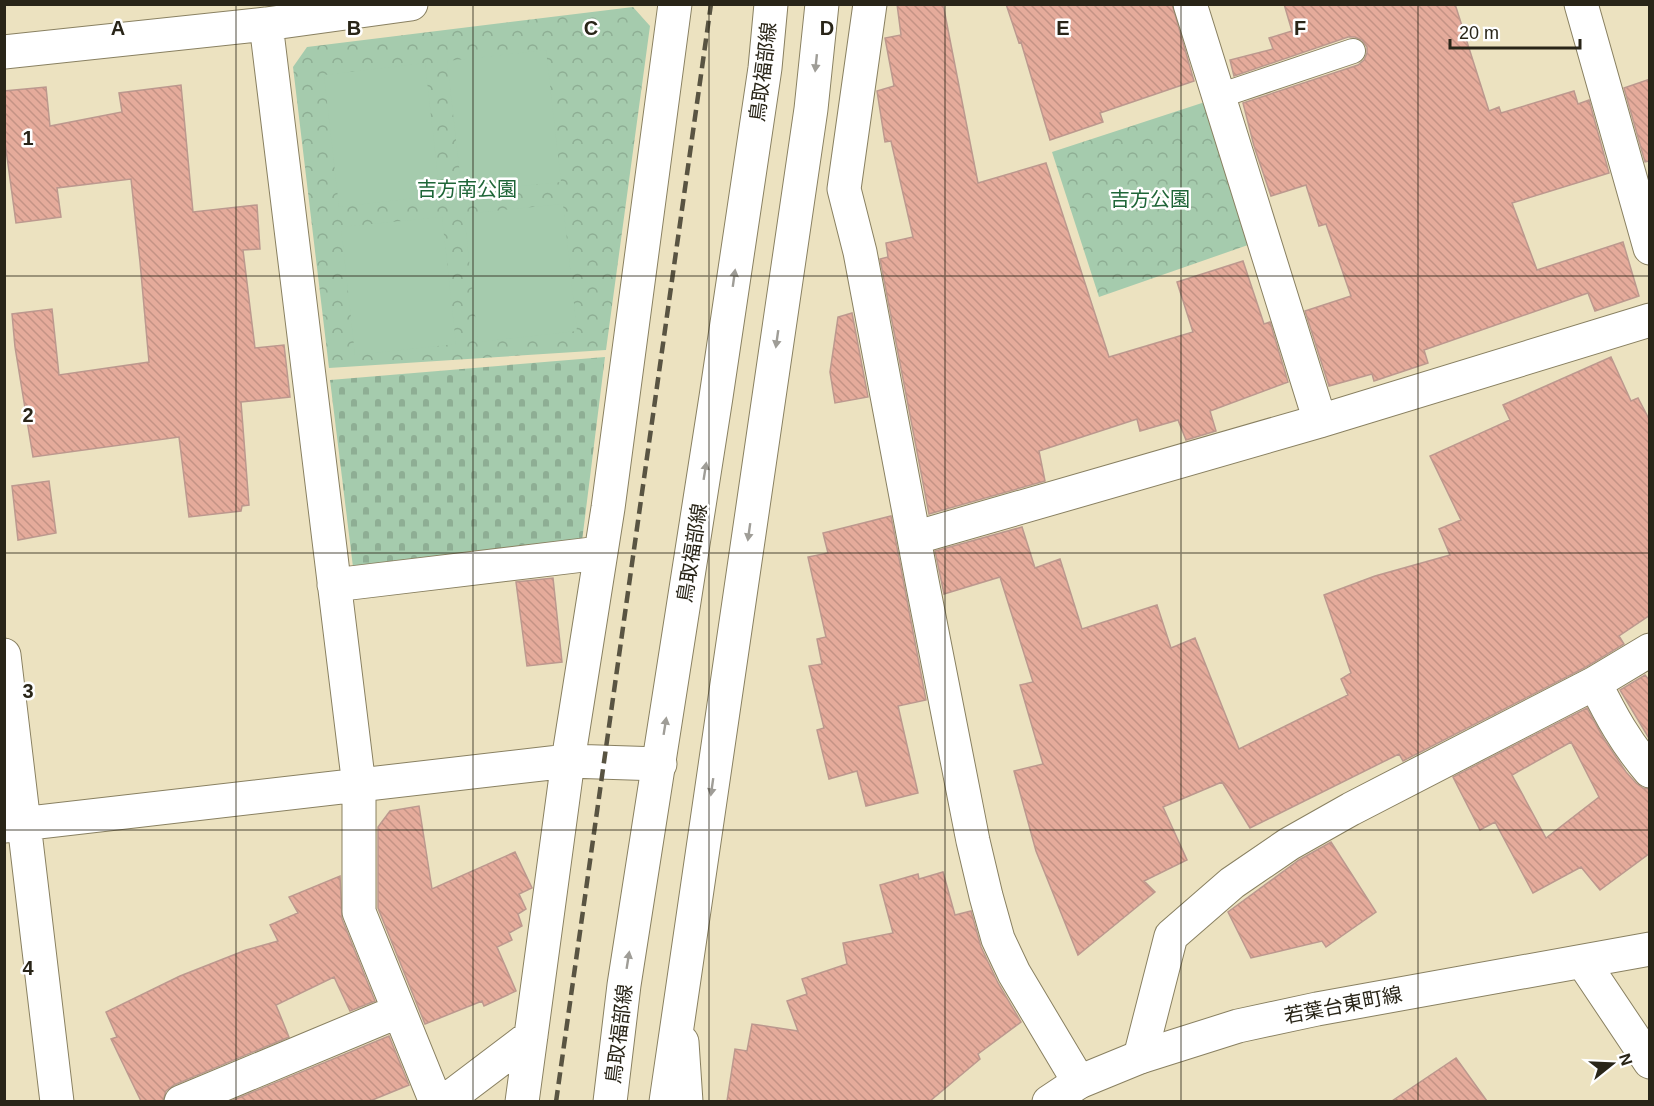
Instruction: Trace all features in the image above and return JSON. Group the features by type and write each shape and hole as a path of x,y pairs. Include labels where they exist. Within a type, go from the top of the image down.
{"street":[{"path":"4,52 266,24 411,4"},
{"path":"522,1101 675,4"},
{"name":"鳥取福部線","path":"610,1101 624,985 660,764 765,68 771,4"},
{"path":"666,1101 809,121 822,4"},
{"path":"870,4 844,189 860,252 973,841 998,939 1035,1009 1079,1082"},
{"path":"1190,4 1320,421"},
{"path":"1581,4 1650,248"},
{"path":"266,24 359,786 359,912 436,1101"},
{"path":"914,538 1320,421 1650,320"},
{"path":"334,585 600,553"},
{"path":"1140,1057 1170,936 1232,883 1289,844 1351,809 1595,683 1650,650"},
{"path":"4,655 15,825 57,1101"},
{"path":"1595,683 1615,725 1633,752 1650,771"},
{"path":"15,825 568,761 660,764"},
{"name":"若葉台東町線","path":"1049,1101 1079,1082 1140,1057 1238,1026 1317,1009 1650,949"},
{"path":"1583,962 1650,1062"},
{"path":"679,1010 686,1101"},
{"path":"181,1101 399,1011"},
{"path":"444,1101 531,1036"}],"lane":[{"path":"1219,96 1353,51"}],"green space":[{"name":"吉方南公園","path":"633,7 650,26 606,350 329,368 293,67 307,47"},
{"path":"546,50 561,182 462,192 447,61"},
{"path":"425,63 440,195 339,207 324,75"},
{"name":"吉方公園","path":"1205,102 1248,245 1099,297 1052,152"},
{"path":"563,204 577,331 478,342 464,214"},
{"path":"442,217 456,344 355,355 341,227"},
{"path":"605,357 582,541 353,567 330,380"}],"building":[{"path":"897,4 943,4 978,183 1046,163 1109,357 1193,332 1177,282 1243,261 1264,324 1270,322 1288,382 1210,411 1216,431 1186,440 1178,420 1140,431 1137,419 1039,451 1045,481 929,514 880,259 888,257 886,243 913,237 891,141 885,142 877,91 894,86 885,38 901,35"},
{"path":"1006,4 1172,4 1194,81 1100,113 1103,122 1050,140 1021,42 1019,43"},
{"path":"1284,4 1455,4 1489,111 1499,107 1501,113 1574,91 1578,104 1589,100 1609,173 1512,203 1537,270 1623,242 1639,296 1595,311 1588,293 1424,350 1428,363 1374,381 1372,374 1329,386 1305,311 1351,296 1326,224 1319,226 1306,185 1271,196 1254,146 1243,103 1358,65 1364,60 1367,47 1362,40 1348,37 1234,76 1230,60 1273,49 1269,38 1292,31"},
{"path":"1650,79 1650,161 1645,162 1624,88"},
{"path":"181,85 193,212 257,205 260,249 243,250 255,348 284,345 290,397 241,402 249,505 242,506 241,511 189,517 179,437 33,457 15,347 12,314 52,309 59,375 149,362 140,262 131,179 57,188 61,217 16,223 4,135 4,91 46,87 50,126 122,112 119,93"},
{"path":"852,313 868,397 835,403 830,372 838,317"},
{"path":"1611,357 1631,401 1638,398 1650,421 1650,615 1619,636 1624,644 1586,667 1403,761 1399,754 1250,828 1222,782 1163,807 1187,860 1144,881 1155,892 1078,955 1036,851 1014,771 1043,764 1020,685 1033,682 1000,577 944,594 935,551 1022,527 1035,568 1060,559 1082,629 1157,605 1171,648 1195,638 1239,749 1348,695 1341,679 1351,673 1324,595 1375,576 1450,555 1439,529 1461,520 1430,456 1510,420 1503,405"},
{"path":"49,481 56,533 18,540 12,486"},
{"path":"891,516 926,700 898,706 918,793 866,806 857,771 829,779 817,730 824,728 809,666 822,664 817,639 826,637 808,557 828,553 823,533"},
{"path":"553,578 562,662 527,666 516,582"},
{"path":"1645,675 1650,681 1650,740 1620,690"},
{"path":"1587,708 1626,772 1643,788 1650,789 1650,853 1600,890 1581,867 1533,893 1495,822 1480,830 1453,777","holes":["1571,742 1599,797 1546,838 1512,775"]},
{"path":"419,806 432,889 515,852 532,888 519,894 526,909 518,914 522,926 509,933 512,940 497,947 516,991 484,1006 482,1001 425,1024 378,908 378,827 390,811"},
{"path":"1331,842 1376,912 1326,947 1322,941 1251,958 1228,912 1299,860"},
{"path":"943,872 955,915 971,911 981,947 998,983 1021,1022 978,1054 980,1059 930,1101 727,1101 735,1049 747,1051 752,1024 798,1031 787,1001 807,994 802,979 847,964 843,943 893,933 880,885 918,874 919,879"},
{"path":"340,876 342,919 375,1001 350,1011 334,977 276,1005 289,1037 174,1085 166,1091 163,1101 141,1101 111,1039 117,1037 106,1012 180,976 246,950 278,941 270,925 298,913 289,897"},
{"path":"389,1036 409,1085 370,1101 231,1101"},
{"path":"1456,1058 1487,1101 1392,1101"}],"railway":[{"path":"556,1102 711,4"}]}
